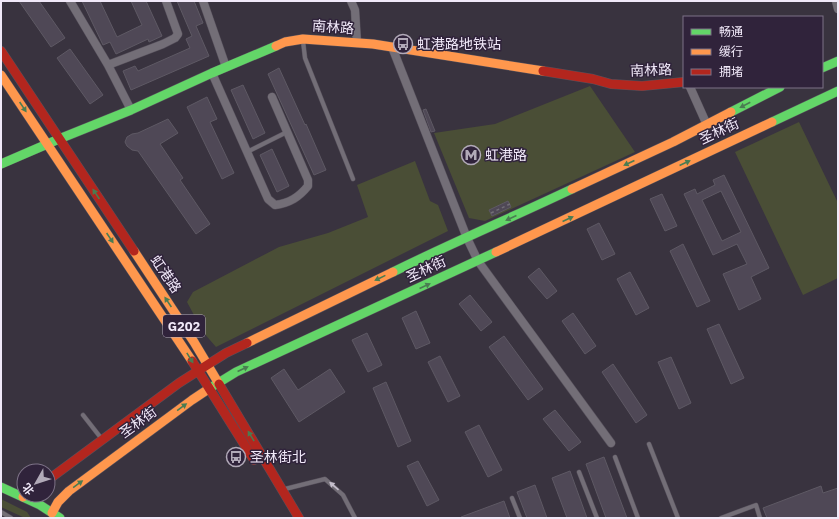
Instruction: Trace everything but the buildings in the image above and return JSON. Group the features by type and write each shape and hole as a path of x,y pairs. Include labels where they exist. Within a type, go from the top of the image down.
{"main road":[{"name":"南林路","path":"1,164 131,110 285,42 303,39 392,47 593,79 611,84 642,86 683,82"},
{"name":"虹港路","path":"1,51 194,342 300,518"},
{"path":"823,61 838,58"},
{"path":"823,68 838,61"},
{"name":"虹港路","path":"1,74 198,371 259,468"},
{"name":"圣林街","path":"56,474 179,383 226,353 438,251 673,142 771,90"},
{"name":"圣林街","path":"57,516 58,502 69,491 192,400 236,372 478,261 838,91"},
{"path":"266,481 281,506"},
{"path":"1,487 16,493"},
{"path":"36,503 57,516"}],"street":[{"path":"70,1 108,65 131,110"},
{"path":"108,65 164,44 175,38 178,34 166,1"},
{"path":"203,1 226,67"},
{"path":"351,1 355,10 357,43"},
{"path":"836,1 838,9"},
{"path":"392,47 467,238 478,261 610,443"},
{"path":"212,73 268,199 275,205 284,204 293,200 308,186 308,180 272,97"},
{"path":"690,88 707,125"}],"lane":[{"path":"303,39 305,58 353,179"},
{"path":"247,152 287,132"},
{"path":"83,414 102,440"},
{"path":"649,444 678,518"},
{"path":"615,457 638,518"},
{"path":"579,472 597,518"},
{"path":"283,490 325,479 343,495 355,518"},
{"path":"512,498 520,518"},
{"path":"721,518 756,506 760,518"},
{"path":"1,512 11,518"}],"path":[{"path":"491,213 510,204"}],"green space":[{"path":"590,86 635,152 485,221 469,218 434,133 495,124"},
{"path":"799,122 838,203 838,278 803,295 735,152"},
{"path":"415,161 430,201 438,205 448,231 216,347 203,332 187,302 193,292 279,247 328,233 368,217 357,185"},
{"path":"1,499 27,512 31,518 25,518 1,507"}],"traffic: fast":[{"path":"1,164 131,110 276,46"},
{"path":"823,68 838,61"},
{"path":"731,112 778,88"},
{"path":"772,122 838,91"},
{"path":"393,272 572,189"},
{"path":"210,388 236,372 496,252"},
{"path":"1,487 40,505 60,518"}],"traffic: slow":[{"path":"276,46 285,42 303,39 373,44 543,71"},
{"path":"1,75 192,361"},
{"path":"572,189 673,142 731,112"},
{"path":"496,252 772,122"},
{"path":"134,251 194,342 219,384"},
{"path":"247,343 393,272"},
{"path":"52,513 58,502 69,491 210,388"}],"traffic: jam":[{"path":"1,51 134,251"},
{"path":"543,71 593,79 611,84 642,86 683,82"},
{"path":"56,474 179,383 226,353 247,343"},
{"path":"192,361 254,460"},
{"path":"219,384 299,518"}],"place":[{"name":"虹港路地铁站","path":"403,44"},
{"name":"虹港路","path":"471,155"},
{"name":"圣林街北","path":"236,457"}]}
